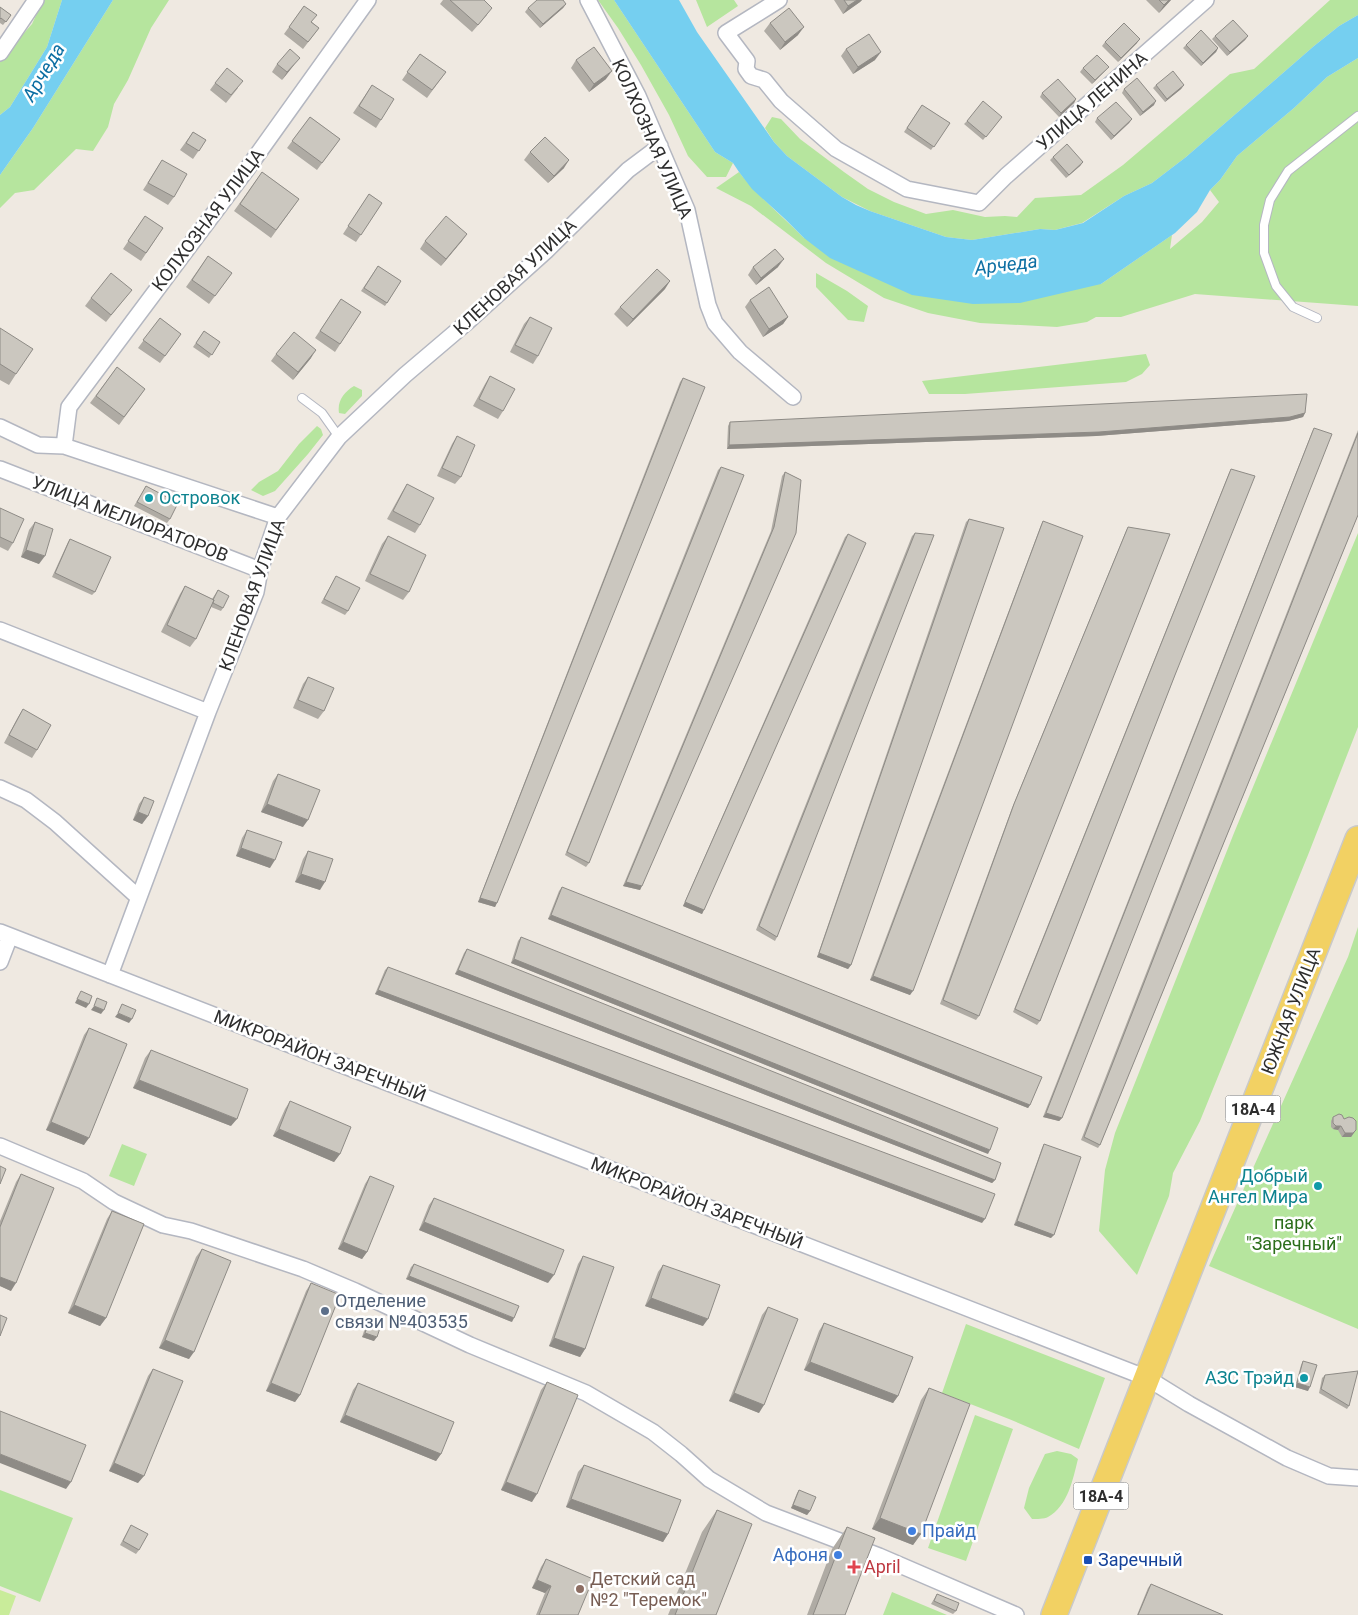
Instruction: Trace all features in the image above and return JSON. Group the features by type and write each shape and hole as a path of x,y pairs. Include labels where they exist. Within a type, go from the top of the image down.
{"main road":[{"name":"ЮЖНАЯ УЛИЦА","path":"1147,1378 1358,839"},
{"name":"18А-4","path":"1054,1615 1147,1378"}],"street":[{"path":"0,53 36,0"},
{"name":"КОЛХОЗНАЯ УЛИЦА","path":"64,446 69,406 247,170 368,0"},
{"name":"КОЛХОЗНАЯ УЛИЦА","path":"588,0 638,96 687,210 708,305 715,323 740,352 793,397"},
{"name":"УЛИЦА ЛЕНИНА","path":"780,0 726,33 747,61 746,69 751,76 764,80 782,101 836,149 907,188 979,204 1006,176 1206,0"},
{"name":"КЛЕНОВАЯ УЛИЦА","path":"110,975 208,712 256,592 260,570 278,517 339,437 405,375 546,251 628,170 660,146"},
{"path":"0,427 38,445 64,446 278,517"},
{"name":"УЛИЦА МЕЛИОРАТОРОВ","path":"0,469 260,570"},
{"path":"0,630 208,712"},
{"path":"0,788 26,800 56,822 138,897"},
{"name":"МИКРОРАЙОН ЗАРЕЧНЫЙ","path":"0,962 5,934 1147,1378 1189,1404 1287,1458 1329,1476 1358,1478"},
{"path":"0,1146 83,1181 114,1202 163,1225 192,1231 303,1269 355,1291 470,1345 586,1393 653,1432 709,1479 766,1513 879,1556 1016,1615"}],"lane":[{"path":"1317,318 1293,307 1276,286 1264,253 1264,225 1270,200 1288,172 1358,116"},
{"path":"302,398 322,413 339,437"}],"green space":[{"path":"43,0 62,0 47,47 10,107 0,115 0,60 32,24"},
{"path":"113,0 169,0 151,28 128,80 114,104 108,127 93,151 76,149 34,190 15,193 0,208 0,175 33,128"},
{"path":"598,0 614,0 715,152 733,163 726,177 707,177 688,156 669,115 641,65"},
{"path":"696,0 734,0 738,6 707,27"},
{"path":"1330,0 1358,0 1358,15 1339,26 1314,46 1186,157 1152,183 1124,196 1082,223 1055,230 1040,229 972,240 946,237 870,211 842,197 787,156 774,142 765,128 772,117 781,119 800,139 868,189 894,202 926,214 953,210 985,217 1017,217 1035,198 1081,195 1123,165 1230,74 1254,69"},
{"path":"1358,58 1358,306 1195,294 1121,317 1096,317 1087,322 1057,327 980,323 928,313 884,298 826,263 751,206 716,188 739,172 762,198 804,238 1101,284 1172,235 1170,249 1202,222 1219,202 1210,190 1220,180 1237,156 1294,108 1327,77"},
{"path":"816,273 868,306 864,322 848,320 816,287"},
{"path":"1146,354 1150,365 1142,374 1126,382 965,394 929,394 922,381"},
{"path":"354,386 362,390 362,396 345,414 339,413 342,397"},
{"path":"317,426 321,429 323,435 275,491 263,496 251,490 259,482 278,471 299,444"},
{"path":"1358,533 1358,727 1200,1121 1173,1173 1169,1196 1137,1275 1099,1231 1105,1170 1115,1133 1234,833"},
{"name":"парк \"Заречный\"","path":"1358,927 1358,1329 1209,1266 1348,957"},
{"path":"122,1144 147,1154 134,1186 109,1176"},
{"path":"966,1324 1105,1378 1079,1449 942,1393"},
{"path":"975,1415 1013,1429 966,1561 928,1548"},
{"path":"1057,1451 1071,1454 1078,1459 1069,1491 1055,1512 1046,1518 1032,1519 1024,1508 1029,1488 1045,1454"},
{"path":"0,1490 73,1518 40,1602 0,1586"},
{"path":"0,1590 16,1596 9,1615 0,1615"},
{"path":"892,1592 947,1615 883,1615"}],"water":[{"name":"Арчеда","path":"62,0 113,0 33,128 0,175 0,115 10,107 47,47"},
{"name":"Арчеда","path":"614,0 679,0 697,32 774,142 787,156 842,197 870,211 946,237 972,240 1040,229 1055,230 1083,223 1124,196 1152,183 1186,157 1314,46 1339,26 1358,15 1358,58 1327,77 1294,108 1237,156 1220,180 1210,190 1197,212 1175,233 1101,284 1020,303 973,304 912,295 830,258 804,238 752,189 733,163 715,152"}],"building":[{"path":"450,0 484,0 492,8 478,25"},
{"path":"537,0 563,0 566,4 543,24 528,8"},
{"path":"844,0 857,0 848,6"},
{"path":"1159,0 1169,0 1164,5"},
{"path":"304,6 317,15 311,22 319,28 308,42 289,27"},
{"path":"0,7 11,15 6,22 0,19"},
{"path":"789,8 804,27 785,42 770,23"},
{"path":"1233,20 1248,36 1230,52 1215,36"},
{"path":"1124,23 1140,39 1121,58 1105,42"},
{"path":"1201,30 1218,48 1203,63 1186,45"},
{"path":"869,34 881,52 858,67 846,49"},
{"path":"594,47 612,71 594,84 576,60"},
{"path":"290,49 300,58 287,72 277,64"},
{"path":"420,54 446,72 432,90 407,72"},
{"path":"1097,55 1109,67 1095,80 1083,68"},
{"path":"227,68 243,81 231,95 215,83"},
{"path":"1173,71 1184,85 1167,99 1156,85"},
{"path":"1137,78 1156,101 1143,112 1124,89"},
{"path":"1058,79 1076,99 1061,113 1042,93"},
{"path":"372,85 394,99 381,120 359,106"},
{"path":"983,101 1002,117 986,137 967,121"},
{"path":"1116,102 1132,119 1114,136 1097,118"},
{"path":"922,105 950,123 934,147 907,128"},
{"path":"310,117 340,139 322,163 292,141"},
{"path":"193,132 206,140 199,151 186,143"},
{"path":"545,137 569,160 554,176 530,152"},
{"path":"1067,144 1083,162 1069,175 1053,157"},
{"path":"162,160 187,174 174,197 148,183"},
{"path":"262,172 299,199 276,230 240,204"},
{"path":"369,194 382,203 361,235 348,226"},
{"path":"145,216 163,228 146,253 128,241"},
{"path":"446,216 467,234 446,259 425,241"},
{"path":"775,249 784,259 761,278 753,267"},
{"path":"208,256 232,273 215,296 192,280"},
{"path":"378,266 401,281 387,303 364,288"},
{"path":"657,269 670,281 633,319 620,307"},
{"path":"111,273 132,290 111,315 91,298"},
{"path":"769,287 788,317 769,329 750,300"},
{"path":"341,299 361,312 340,344 320,331"},
{"path":"530,317 552,328 538,356 515,345"},
{"path":"160,318 181,334 165,356 143,340"},
{"path":"0,328 33,349 16,374 0,364"},
{"path":"204,331 220,342 212,355 196,343"},
{"path":"294,332 316,350 298,372 276,354"},
{"path":"117,367 145,389 124,417 96,396"},
{"path":"490,376 515,389 503,411 479,399"},
{"path":"683,378 705,387 497,903 480,898"},
{"path":"1307,394 1305,413 1290,417 1099,432 729,445 730,422"},
{"path":"1314,428 1332,434 1062,1118 1046,1113"},
{"path":"1358,433 1358,515 1100,1145 1084,1137"},
{"path":"457,436 475,445 461,477 442,468"},
{"path":"721,467 744,475 589,863 567,852"},
{"path":"1231,469 1255,476 1040,1021 1015,1009"},
{"path":"785,472 801,480 796,533 642,886 626,882 774,527"},
{"path":"407,484 434,498 420,525 393,511"},
{"name":"Островок","path":"146,486 178,503 170,519 137,502"},
{"path":"0,508 24,519 13,543 0,537"},
{"path":"969,519 1004,528 851,965 819,953"},
{"path":"1043,521 1083,536 913,991 873,976"},
{"path":"35,522 53,529 45,556 26,550"},
{"path":"1128,527 1170,534 979,1016 943,1000 1014,804"},
{"path":"915,533 934,535 777,937 759,926"},
{"path":"848,534 866,543 704,910 685,902"},
{"path":"388,536 426,555 409,592 370,574"},
{"path":"70,539 111,557 95,592 55,573"},
{"path":"336,576 360,588 348,611 324,599"},
{"path":"185,586 214,600 196,639 167,625"},
{"path":"218,590 229,596 223,608 213,603"},
{"path":"308,677 334,688 324,711 298,700"},
{"path":"23,709 51,725 37,750 9,735"},
{"path":"278,774 320,790 308,820 267,804"},
{"path":"144,797 154,801 148,816 138,812"},
{"path":"247,830 282,842 275,860 241,848"},
{"path":"308,851 333,859 325,882 301,874"},
{"path":"562,887 1042,1077 1030,1105 551,915"},
{"path":"521,937 998,1128 990,1150 514,959"},
{"path":"467,949 1001,1163 995,1180 458,970"},
{"path":"388,967 995,1194 985,1219 378,990"},
{"path":"81,991 92,996 89,1004 77,999"},
{"path":"97,998 107,1002 104,1010 94,1006"},
{"path":"122,1004 136,1010 132,1019 118,1013"},
{"path":"89,1028 127,1044 89,1138 51,1122"},
{"path":"151,1050 248,1089 237,1119 139,1080"},
{"path":"290,1101 351,1127 340,1154 279,1129"},
{"path":"1339,1114 1344,1119 1349,1117 1356,1121 1356,1130 1353,1133 1345,1133 1341,1126 1336,1126 1333,1123 1333,1117"},
{"path":"1044,1144 1081,1157 1054,1235 1017,1221"},
{"path":"0,1166 6,1169 0,1184"},
{"path":"21,1174 54,1188 16,1283 0,1277 0,1227"},
{"path":"370,1176 394,1186 367,1252 343,1242"},
{"path":"434,1198 564,1250 554,1275 424,1222"},
{"path":"112,1211 144,1224 106,1318 74,1305"},
{"path":"202,1249 231,1261 194,1352 165,1340"},
{"path":"583,1256 614,1267 585,1349 554,1338"},
{"path":"414,1264 519,1306 514,1318 409,1276"},
{"path":"663,1265 720,1285 708,1319 651,1298"},
{"path":"311,1283 340,1295 300,1395 271,1383"},
{"path":"768,1307 798,1319 764,1405 734,1393"},
{"path":"0,1315 7,1318 0,1336"},
{"path":"370,1318 382,1322 377,1337 365,1333"},
{"path":"824,1323 913,1357 898,1396 810,1362"},
{"name":"АЗС Трэйд","path":"1303,1361 1317,1365 1310,1387 1297,1383"},
{"path":"153,1369 183,1381 144,1476 114,1463"},
{"path":"1358,1371 1349,1406 1321,1389 1325,1375"},
{"path":"547,1382 578,1395 537,1494 506,1482"},
{"path":"358,1383 454,1422 441,1454 345,1415"},
{"path":"929,1388 970,1404 921,1534 880,1518"},
{"path":"0,1411 86,1445 71,1482 0,1454"},
{"path":"584,1465 681,1500 668,1534 571,1499"},
{"path":"799,1490 816,1497 810,1511 793,1505"},
{"path":"717,1510 752,1524 716,1615 675,1615"},
{"path":"131,1525 148,1534 139,1550 123,1541"},
{"path":"847,1527 875,1538 845,1615 813,1615"},
{"path":"546,1559 593,1579 578,1615 539,1615 551,1586 537,1580"},
{"path":"1151,1584 1223,1615 1138,1615"},
{"path":"937,1594 959,1603 956,1611 934,1601"}],"place":[{"name":"Островок","path":"149,498"},
{"name":"Добрый Ангел Мира","path":"1318,1186"},
{"name":"Отделение связи №403535","path":"325,1311"},
{"name":"АЗС Трэйд","path":"1304,1378"},
{"name":"Прайд","path":"912,1531"},
{"name":"Афоня","path":"838,1555"},
{"name":"Заречный","path":"1088,1560"},
{"name":"April","path":"854,1567"},
{"name":"Детский сад №2 \"Теремок\"","path":"580,1589"}]}
